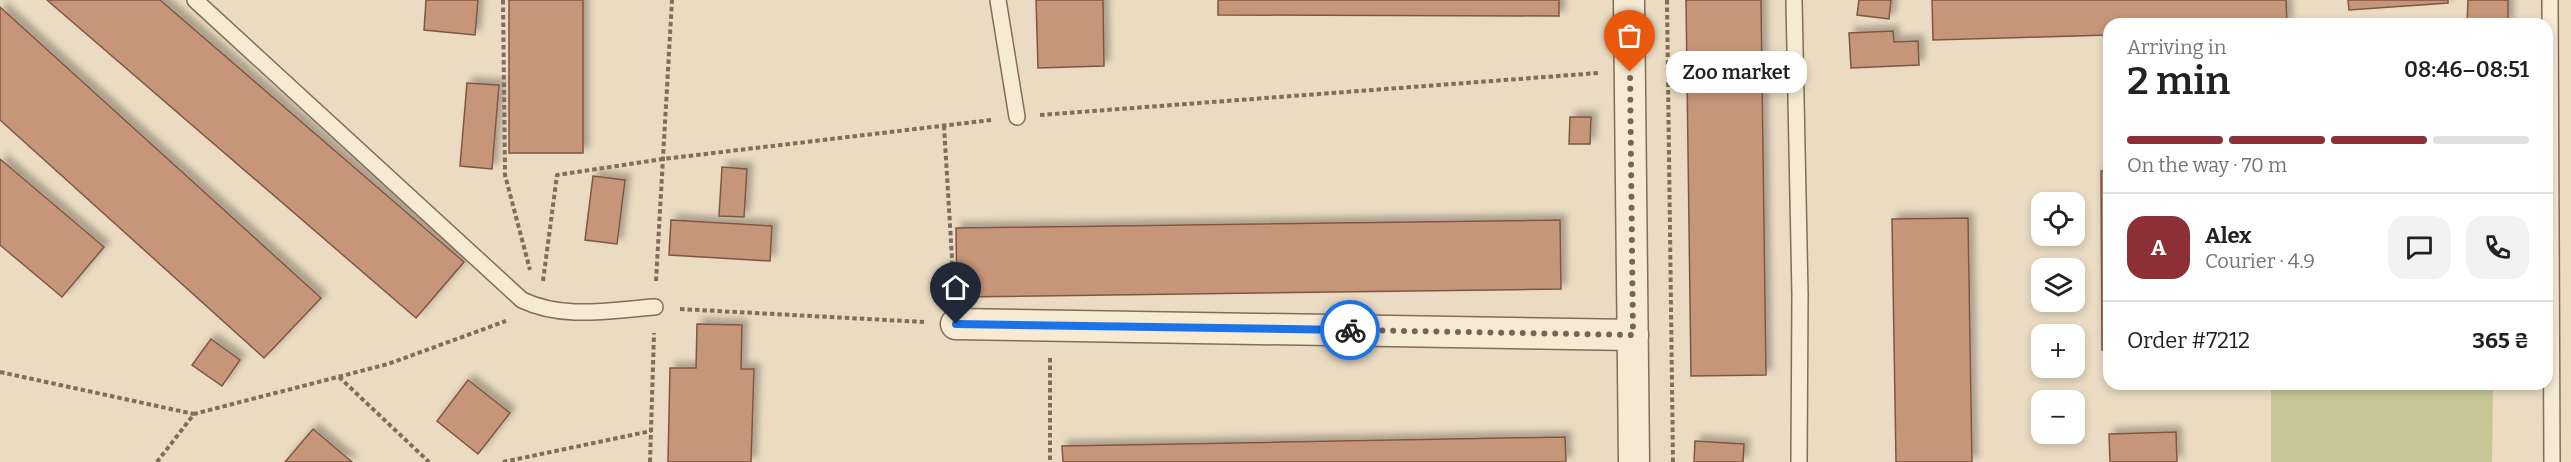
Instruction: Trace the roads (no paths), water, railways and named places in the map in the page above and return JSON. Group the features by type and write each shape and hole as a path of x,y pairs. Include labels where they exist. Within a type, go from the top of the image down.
{"street":[{"path":"1629,0 1635,462"},
{"path":"956,324 1633,335"}],"lane":[{"path":"195,0 522,300 540,309 566,313 655,307"},
{"path":"998,0 1017,117"},
{"path":"1794,0 1800,295 1799,462"},
{"path":"2550,0 2550,18"},
{"path":"2552,390 2552,462"}],"place":[{"name":"Zoo market","path":"1630,72"}]}
